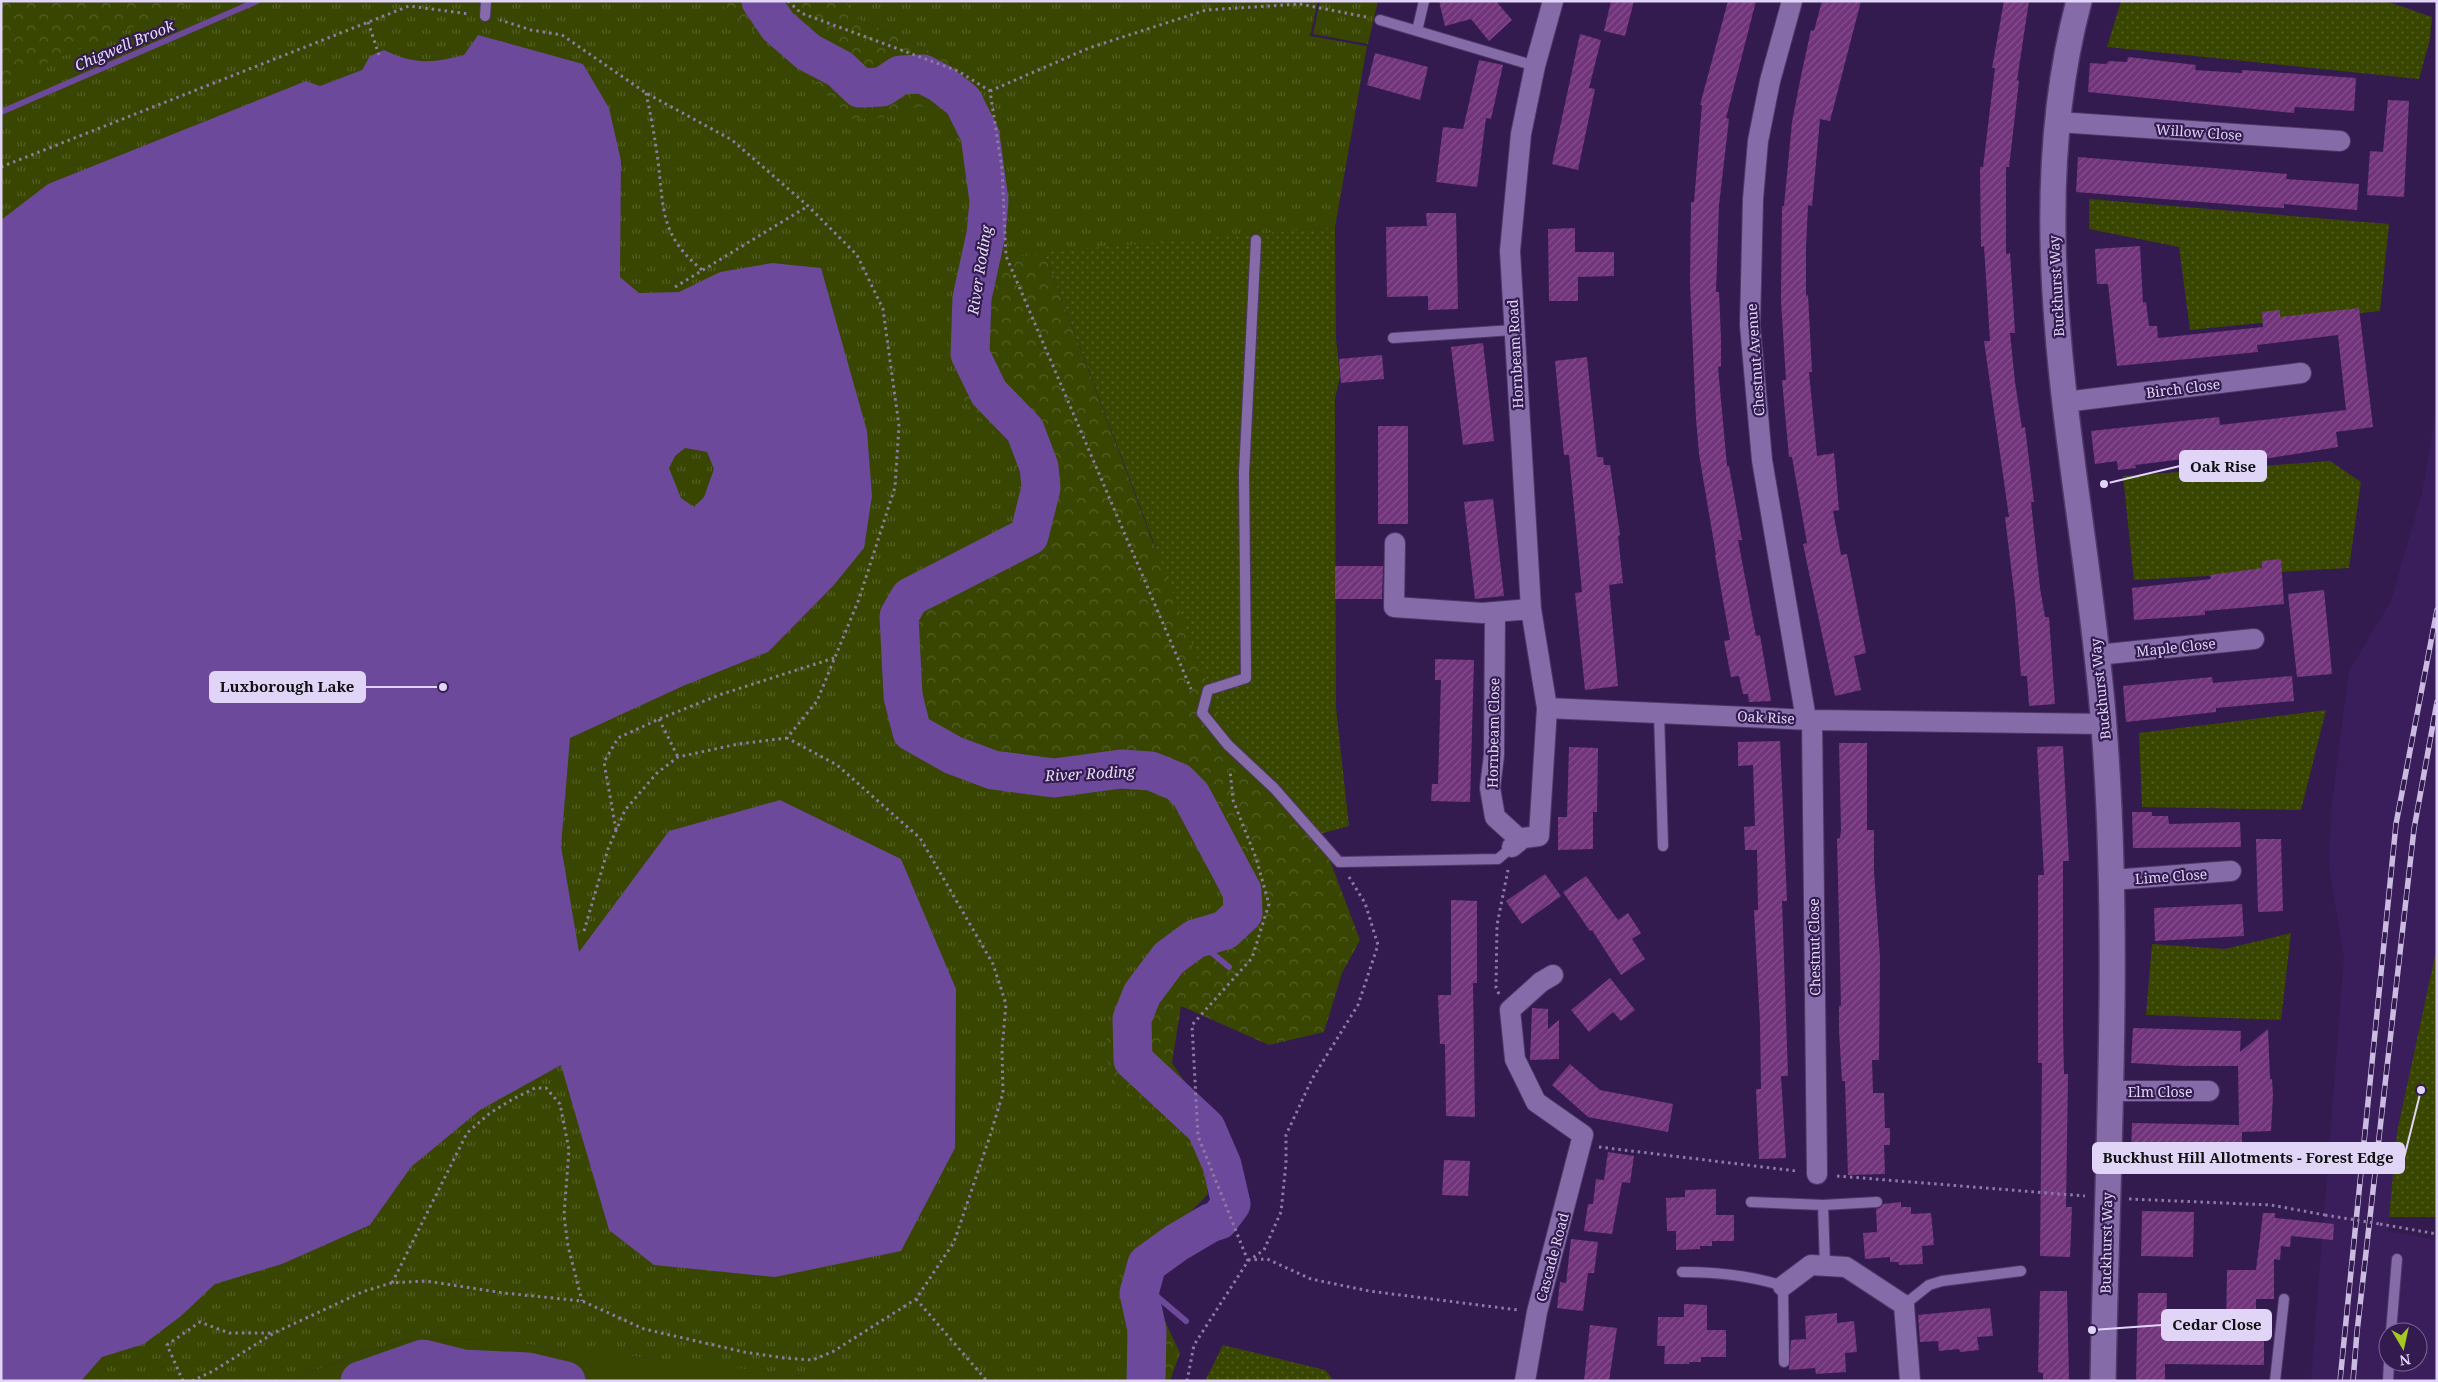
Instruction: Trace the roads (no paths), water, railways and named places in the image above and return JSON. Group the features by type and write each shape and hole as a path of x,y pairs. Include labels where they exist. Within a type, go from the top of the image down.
{"street":[{"name":"Hornbeam Road","path":"1547,708 1531,609 1510,251 1521,134 1535,66 1553,1"},
{"name":"Chestnut Avenue","path":"1792,1 1770,81 1758,141 1753,199 1750,325 1762,460 1809,720"},
{"name":"Buckhurst Way","path":"2079,1 2064,75 2058,122 2052,208 2053,272 2065,402 2104,724 2112,880 2111,1092 2106,1197 2103,1381"},
{"name":"Willow Close","path":"2058,122 2340,141"},
{"name":"Birch Close","path":"2065,402 2301,373"},
{"path":"1395,543 1394,607 1495,612 1531,609"},
{"name":"Hornbeam Close","path":"1495,612 1494,755 1490,788 1494,817 1517,837 1517,842"},
{"name":"Maple Close","path":"2097,655 2254,639"},
{"name":"Oak Rise","path":"1547,708 1809,720 2104,724"},
{"path":"1517,842 1540,836 1547,708"},
{"name":"Chestnut Close","path":"1809,720 1817,1174"},
{"name":"Lime Close","path":"2112,880 2231,871"},
{"name":"Cascade Road","path":"1526,1381 1537,1312 1582,1140 1536,1102 1515,1059 1510,1010 1541,982 1553,975"},
{"name":"Elm Close","path":"2111,1092 2209,1091"},
{"path":"1783,1286 1811,1265 1846,1266 1904,1304 1910,1381"}],"lane":[{"path":"485,16 486,1"},
{"path":"1417,31 1424,1"},
{"path":"1380,20 1535,66"},
{"path":"1256,240 1244,473 1246,678 1208,690 1202,713 1228,745 1274,788 1339,862 1498,859 1517,842"},
{"path":"1393,338 1514,330"},
{"path":"1659,712 1663,846"},
{"path":"1751,1202 1823,1205 1877,1202"},
{"path":"1823,1205 1826,1266"},
{"path":"2392,1322 2396,1259"},
{"path":"1904,1304 1929,1285 1942,1281 2021,1271"},
{"path":"1682,1272 1714,1272 1754,1277 1783,1286 1784,1362"},
{"path":"2275,1381 2284,1299"}],"waterway":[{"name":"Chigwell Brook","path":"1,112 257,1"},
{"name":"River Roding","path":"761,1 778,26 808,52 840,69 860,88 882,87 900,75 923,74 940,83 963,101 980,135 989,201 986,234 972,298 970,354 989,393 1025,430 1039,467 1041,488 1029,536 910,597 899,616 903,696 912,732 953,755 993,770 1054,778 1121,769 1151,771 1178,782 1191,795 1242,891 1243,913 1225,930 1195,939 1169,958 1142,994 1132,1019 1133,1060 1206,1128 1222,1165 1231,1204 1219,1220 1210,1223 1176,1243 1147,1264 1139,1293 1147,1330 1146,1381"},
{"path":"1195,939 1229,967"},
{"path":"1141,1283 1186,1321"},
{"name":"River Roding","path":"360,1381 423,1359 463,1369 528,1372 566,1381"}],"railway":[{"path":"2340,1381 2396,824 2437,610"},
{"path":"2353,1381 2414,829 2437,702"}],"place":[{"name":"Oak Rise","path":"2104,484"},
{"name":"Luxborough Lake","path":"443,687"},
{"name":"Buckhust Hill Allotments - Forest Edge","path":"2421,1090"},
{"name":"Cedar Close","path":"2092,1330"}]}
